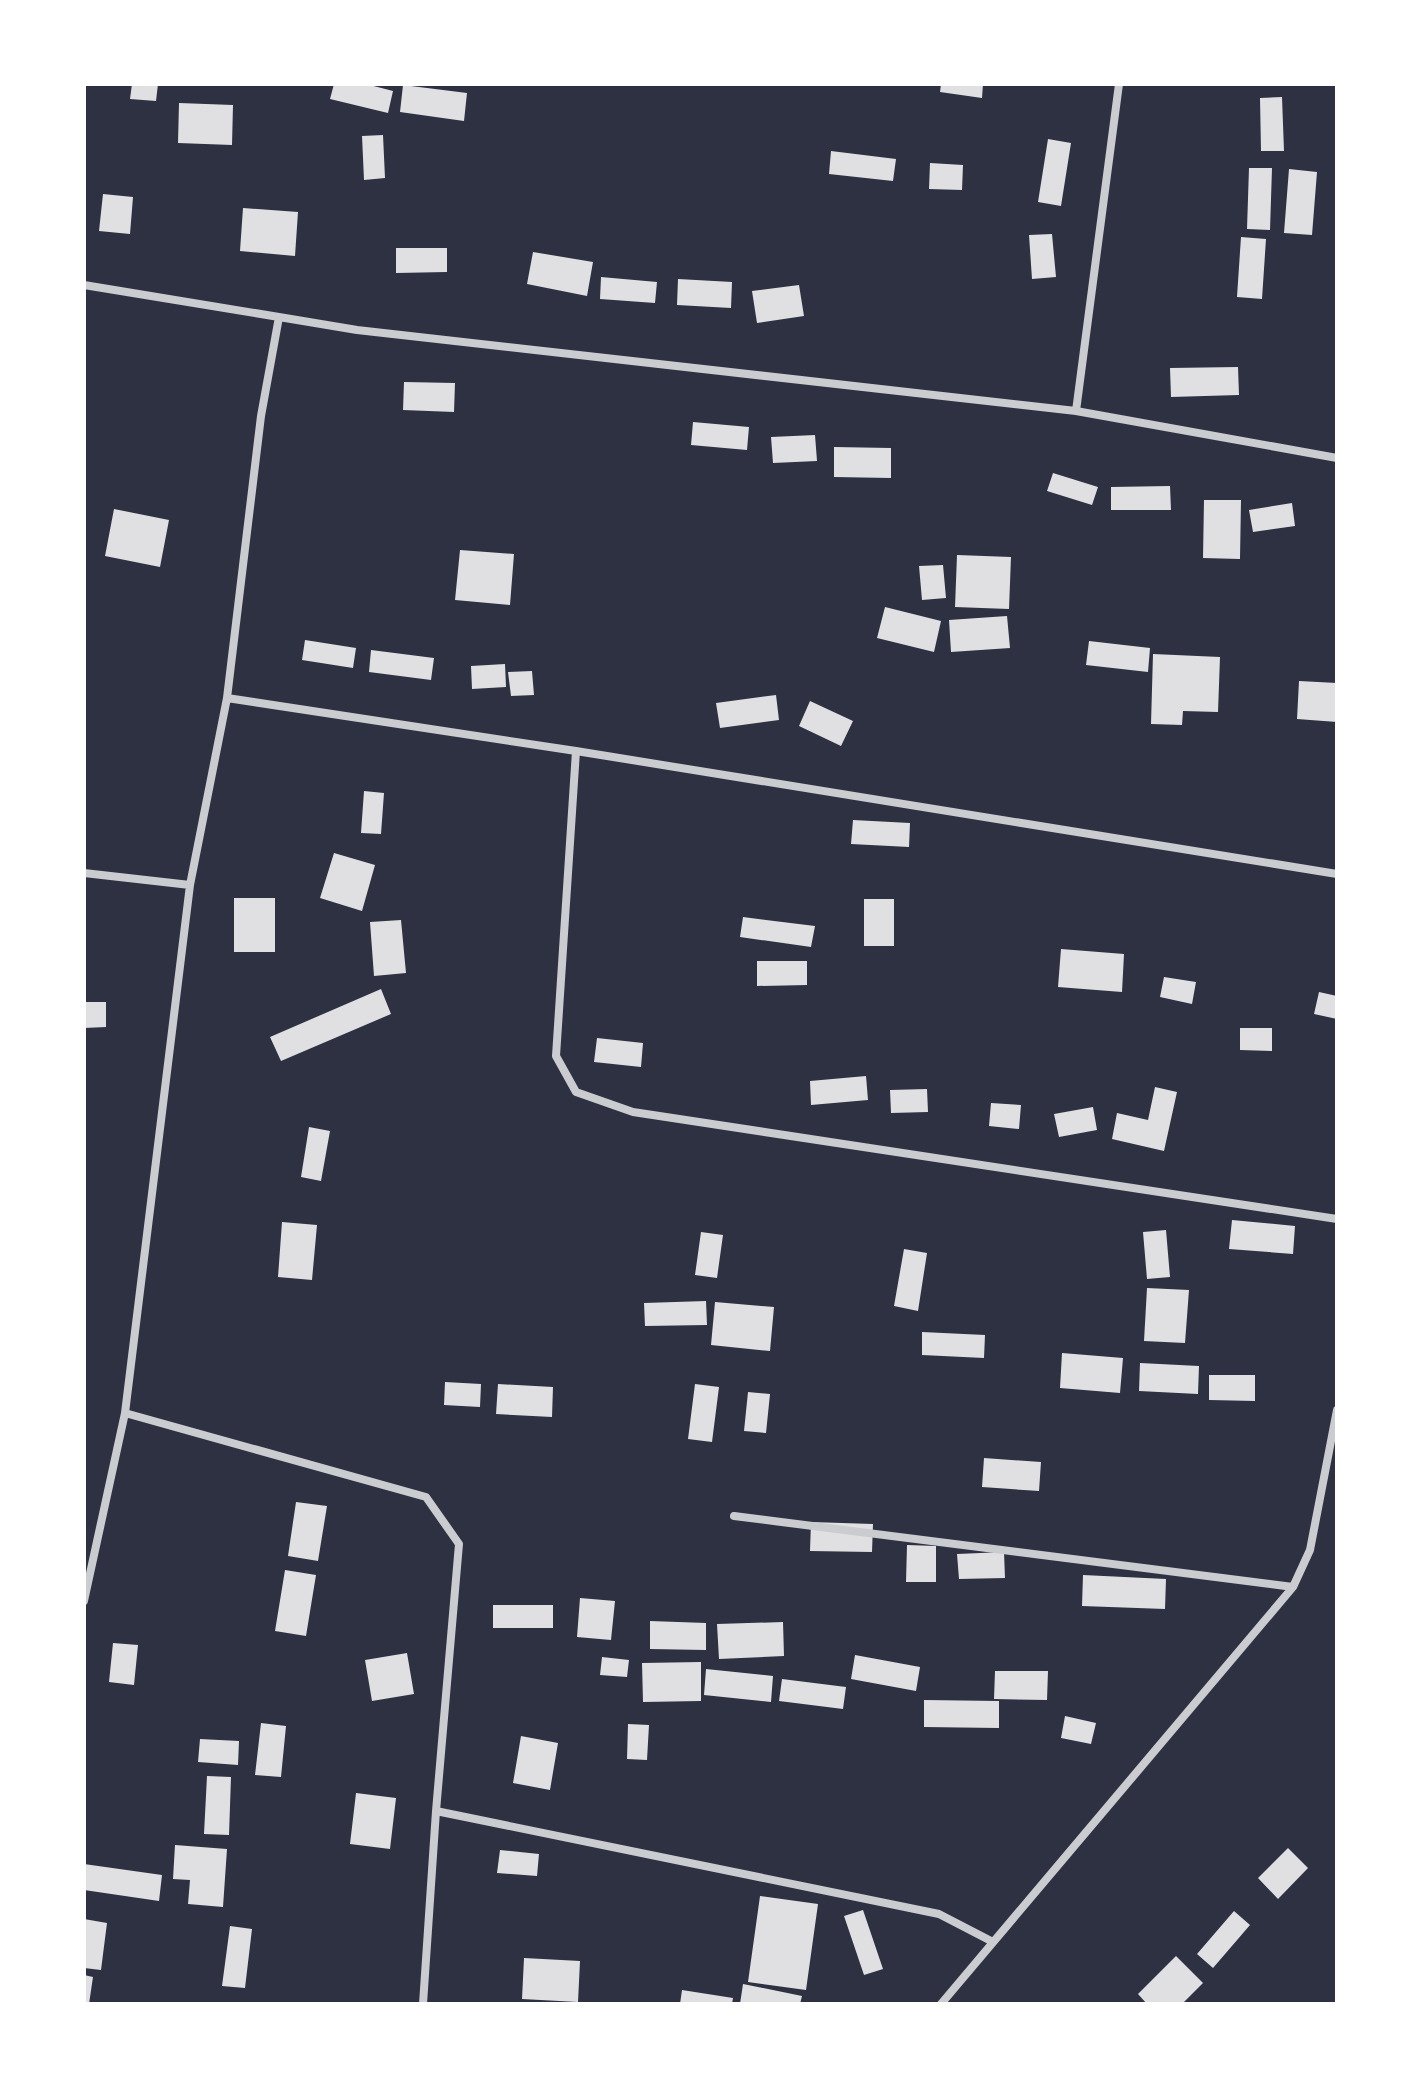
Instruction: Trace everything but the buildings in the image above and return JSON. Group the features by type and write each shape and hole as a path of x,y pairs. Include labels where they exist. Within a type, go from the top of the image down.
{"street":[{"path":"1076,411 1119,84"},
{"path":"84,285 357,330 1076,411 1337,458"},
{"path":"84,1601 125,1413 190,885 227,698 261,416 279,317"},
{"path":"227,698 1337,874"},
{"path":"576,751 556,1056 576,1092 633,1112 1337,1219"},
{"path":"84,873 190,885"},
{"path":"941,2004 1293,1587 1310,1550 1337,1410"},
{"path":"125,1413 426,1497 459,1544 423,2004"},
{"path":"734,1516 1293,1587"},
{"path":"436,1811 939,1914 993,1942"}]}
